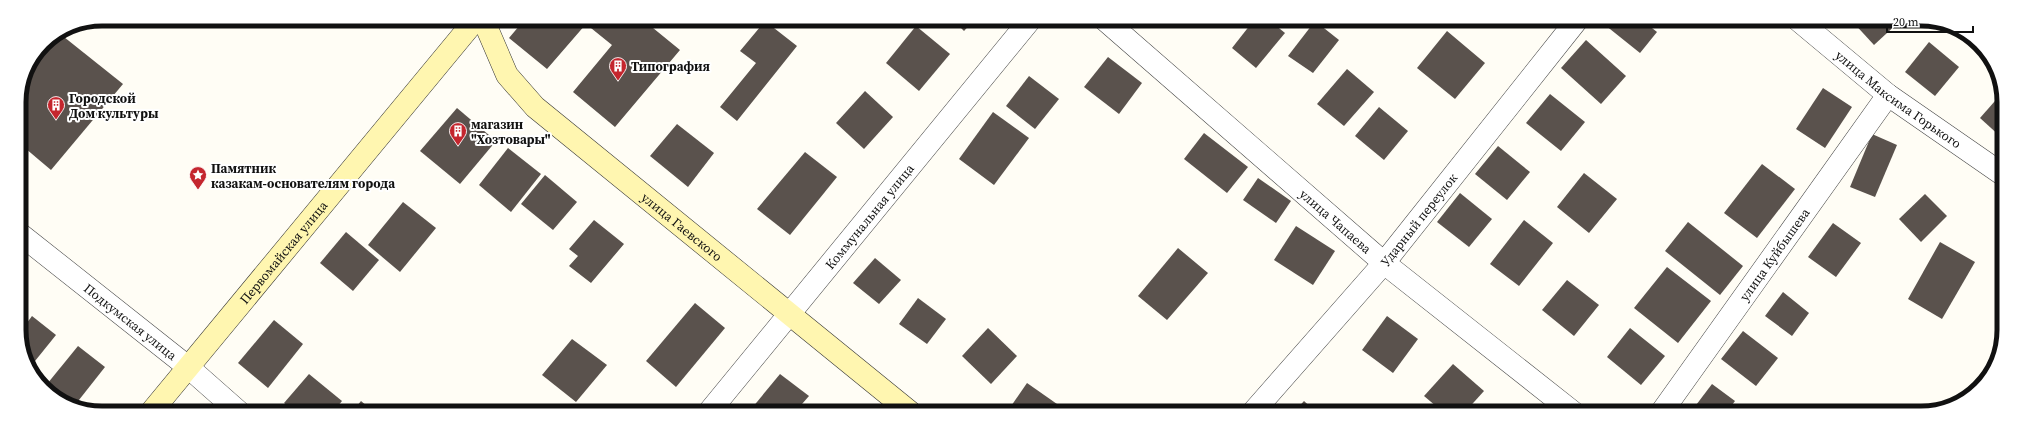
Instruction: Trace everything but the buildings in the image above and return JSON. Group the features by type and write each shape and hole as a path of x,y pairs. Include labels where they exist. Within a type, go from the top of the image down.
{"main road":[{"name":"Первомайская улица","path":"157,406 470,26"},
{"name":"улица Гаевского","path":"486,26 507,75 535,107 903,406"}],"street":[{"name":"Коммунальная улица","path":"714,406 1025,26"},
{"name":"улица Чапаева","path":"1112,26 1384,264 1565,406"},
{"name":"Ударный переулок","path":"1258,406 1384,264 1572,26"},
{"name":"улица Максима Горького","path":"1805,26 1888,95 1997,171"},
{"name":"улица Куйбышева","path":"1666,406 1888,95"},
{"name":"Подкумская улица","path":"26,239 188,367 232,406"}],"place":[{"name":"Типография","path":"618,81"},
{"name":"Городской Дом культуры","path":"56,120"},
{"name":"магазин \"Хозтовары\"","path":"458,146"},
{"name":"Памятник казакам-основателям города","path":"198,190"}]}
